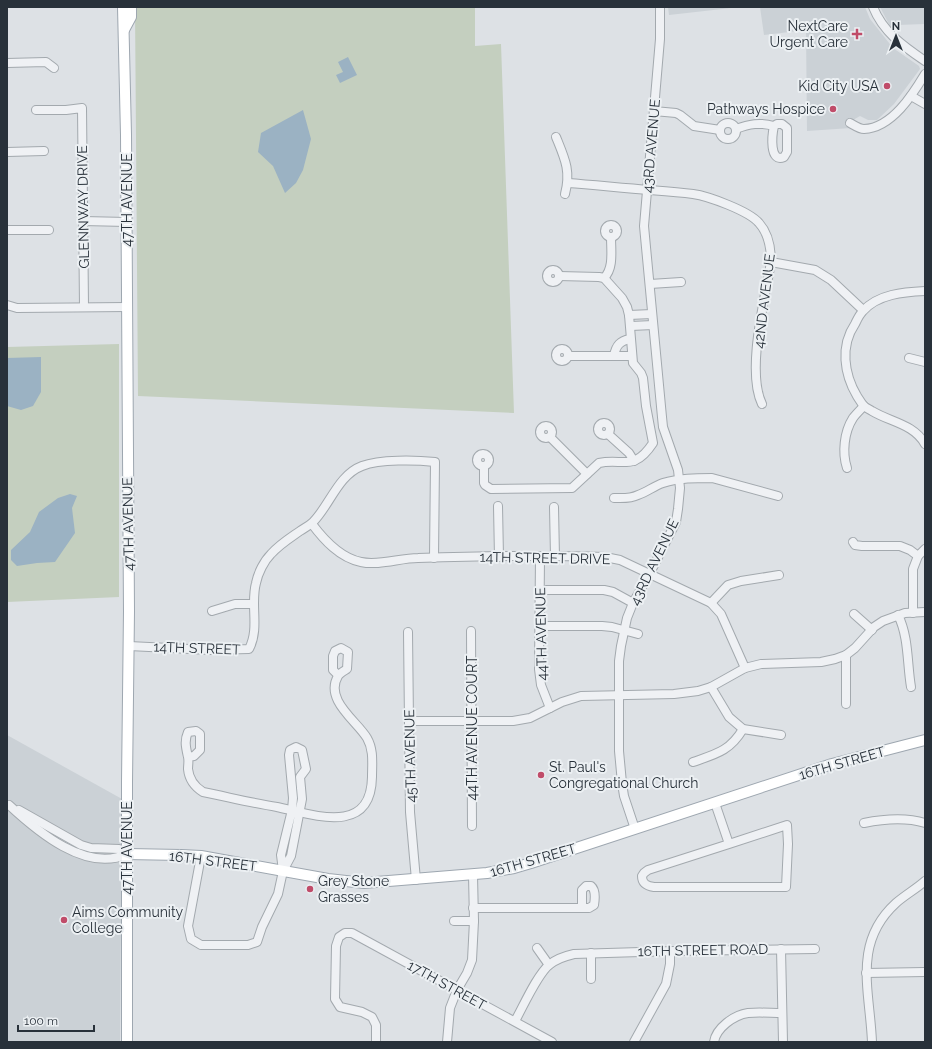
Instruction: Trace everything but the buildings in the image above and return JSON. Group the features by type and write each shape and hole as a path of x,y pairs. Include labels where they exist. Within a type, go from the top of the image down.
{"main road":[{"path":"118,7 123,19"},
{"name":"47TH AVENUE","path":"123,7 127,222 129,646 127,1042"},
{"path":"123,32 130,17 131,7"},
{"name":"16TH STREET","path":"127,854 174,854 200,856 348,882 364,883 473,875 514,868 832,764 925,740"}],"street":[{"name":"43RD AVENUE","path":"635,829 624,796 619,751 619,661 623,631 633,602 650,573 676,522 680,497 678,470 663,427 644,226 661,34 660,7"},
{"path":"873,7 890,34 901,45 925,61"},
{"path":"7,63 46,62 54,68"},
{"path":"850,123 863,129 873,128 890,118 911,96 925,74"},
{"path":"911,96 925,104"},
{"name":"GLENNWAY DRIVE","path":"36,110 66,110 82,108 84,307"},
{"path":"654,111 676,113 694,126 720,130"},
{"path":"720,130 722,126 727,123 733,125 736,129"},
{"path":"736,129 749,124 765,123 774,126"},
{"path":"720,130 723,138 727,140 734,137 736,129"},
{"path":"556,137 567,166 568,183 565,194"},
{"path":"7,152 44,151"},
{"name":"42ND AVENUE","path":"568,183 701,196 749,214 759,222 765,230 770,243 771,262 757,343 756,380 757,390 762,404"},
{"path":"83,221 127,222"},
{"path":"7,230 49,230"},
{"path":"604,278 608,274 611,266 611,237"},
{"path":"771,262 816,270 831,280 863,310"},
{"path":"484,466 484,483 491,489 572,488 599,463 626,463 634,461 640,458 652,443 643,378 633,363 629,315 622,298 604,278 559,276"},
{"path":"650,284 680,282"},
{"path":"925,291 896,293 885,297 863,310 852,327 848,338 845,358 848,378 864,406 913,430 925,444"},
{"path":"7,305 17,308 127,307"},
{"path":"629,315 652,314"},
{"path":"630,326 653,325"},
{"path":"614,356 616,348 620,343 630,339"},
{"path":"568,356 632,356"},
{"path":"909,358 925,362"},
{"path":"847,468 845,462 846,435 848,427 854,417 864,406"},
{"path":"648,419 662,417"},
{"path":"651,430 663,427"},
{"path":"608,434 629,453 634,461"},
{"path":"550,437 587,474"},
{"name":"14TH STREET","path":"129,646 210,650 249,649 253,641 256,583 264,564 270,555 286,540 312,524 326,507 341,482 350,473 361,466 373,462 435,462 434,558"},
{"path":"614,498 631,498 665,483 679,480 712,478 778,496"},
{"path":"498,506 499,557"},
{"path":"554,507 555,557"},
{"name":"14TH STREET DRIVE","path":"312,524 330,545 342,555 361,562 375,563 412,558 499,557 605,557 620,560 711,603 721,614 745,668"},
{"path":"853,542 856,545 862,546 900,546 910,550 918,556"},
{"path":"913,612 913,569 918,556 925,550"},
{"name":"44TH AVENUE","path":"540,557 541,685 550,708"},
{"path":"711,603 728,585 741,581 778,575"},
{"path":"540,590 604,590 613,592 633,602"},
{"path":"212,611 235,604 254,604"},
{"path":"410,722 524,720 568,699 581,696 687,694 711,687 745,668 761,664 821,662 835,659 846,655 855,648 883,621 898,615 913,612 925,612"},
{"path":"854,614 872,630"},
{"path":"898,615 903,624 911,687"},
{"path":"540,626 602,626 638,634"},
{"name":"44TH AVENUE COURT","path":"471,631 472,826"},
{"name":"45TH AVENUE","path":"408,632 410,812 416,880"},
{"path":"846,655 846,704"},
{"path":"188,757 188,770 190,778 193,784 203,792 295,811 338,818 352,815 364,806 372,789 371,748 367,738 339,704 335,691 335,684 338,675"},
{"path":"711,687 729,717 743,729 781,734"},
{"path":"693,762 715,755 725,749 738,738 743,729"},
{"path":"291,777 300,776 306,769 302,750 296,747 290,750 289,755 291,777 293,798 295,811"},
{"path":"621,770 630,769"},
{"path":"200,856 188,926 191,939 201,945 248,945 257,942 262,927 278,894 283,871 281,855 295,811 302,799 300,776"},
{"path":"715,803 729,844"},
{"path":"8,804 81,845 91,848 119,849 127,854"},
{"path":"864,823 894,819 925,823"},
{"path":"787,825 788,844 786,887 654,887 648,886 643,882 642,876 648,870 729,844 787,825"},
{"path":"447,1042 450,1008 472,960 474,921 473,875"},
{"path":"872,1042 866,973 866,965 871,941 880,922 894,904 925,881"},
{"path":"473,908 582,908 592,907 595,903 594,889 588,886 582,890 582,908"},
{"path":"454,921 474,921"},
{"name":"17TH STREET","path":"376,1042 376,1025 372,1017 362,1012 340,1007 335,999 336,946 339,937 345,933 352,933 552,1042"},
{"path":"537,948 549,965"},
{"path":"781,949 783,1042"},
{"name":"16TH STREET ROAD","path":"515,1022 542,973 549,965 563,957 574,954 815,949"},
{"path":"634,1042 666,984 670,964 670,951"},
{"path":"591,953 591,978"},
{"path":"866,973 925,972"},
{"path":"714,1042 720,1029 734,1018 749,1013 782,1013"}],"shaded area":[{"path":"668,7 740,7 669,15"},
{"path":"760,7 865,7 870,19 893,48 919,66 920,69 894,104 877,120 868,120 860,116 853,120 851,128 807,131 806,30 764,35"},
{"path":"880,7 925,7 925,24 897,25 891,28"},
{"name":"Aims Community College","path":"7,735 122,799 120,1042 7,1042"}],"green space":[{"path":"135,7 475,7 475,46 501,44 514,413 138,396"},
{"path":"119,344 119,597 7,602 7,347"}],"water":[{"path":"348,57 357,75 340,83 336,75 343,72 338,62"},
{"path":"303,110 311,139 303,170 296,183 285,193 273,166 258,152 261,133"},
{"path":"41,357 41,392 33,406 21,410 7,406 7,358"},
{"path":"70,494 77,496 72,508 75,533 55,562 17,566 11,560 11,550 30,532 39,512 58,498"}],"place":[{"name":"NextCare Urgent Care","path":"857,34"},
{"name":"Kid City USA","path":"887,86"},
{"name":"Pathways Hospice","path":"833,109"},
{"name":"St. Paul's Congregational Church","path":"541,775"},
{"name":"Grey Stone Grasses","path":"310,889"},
{"name":"Aims Community College","path":"64,920"}]}
